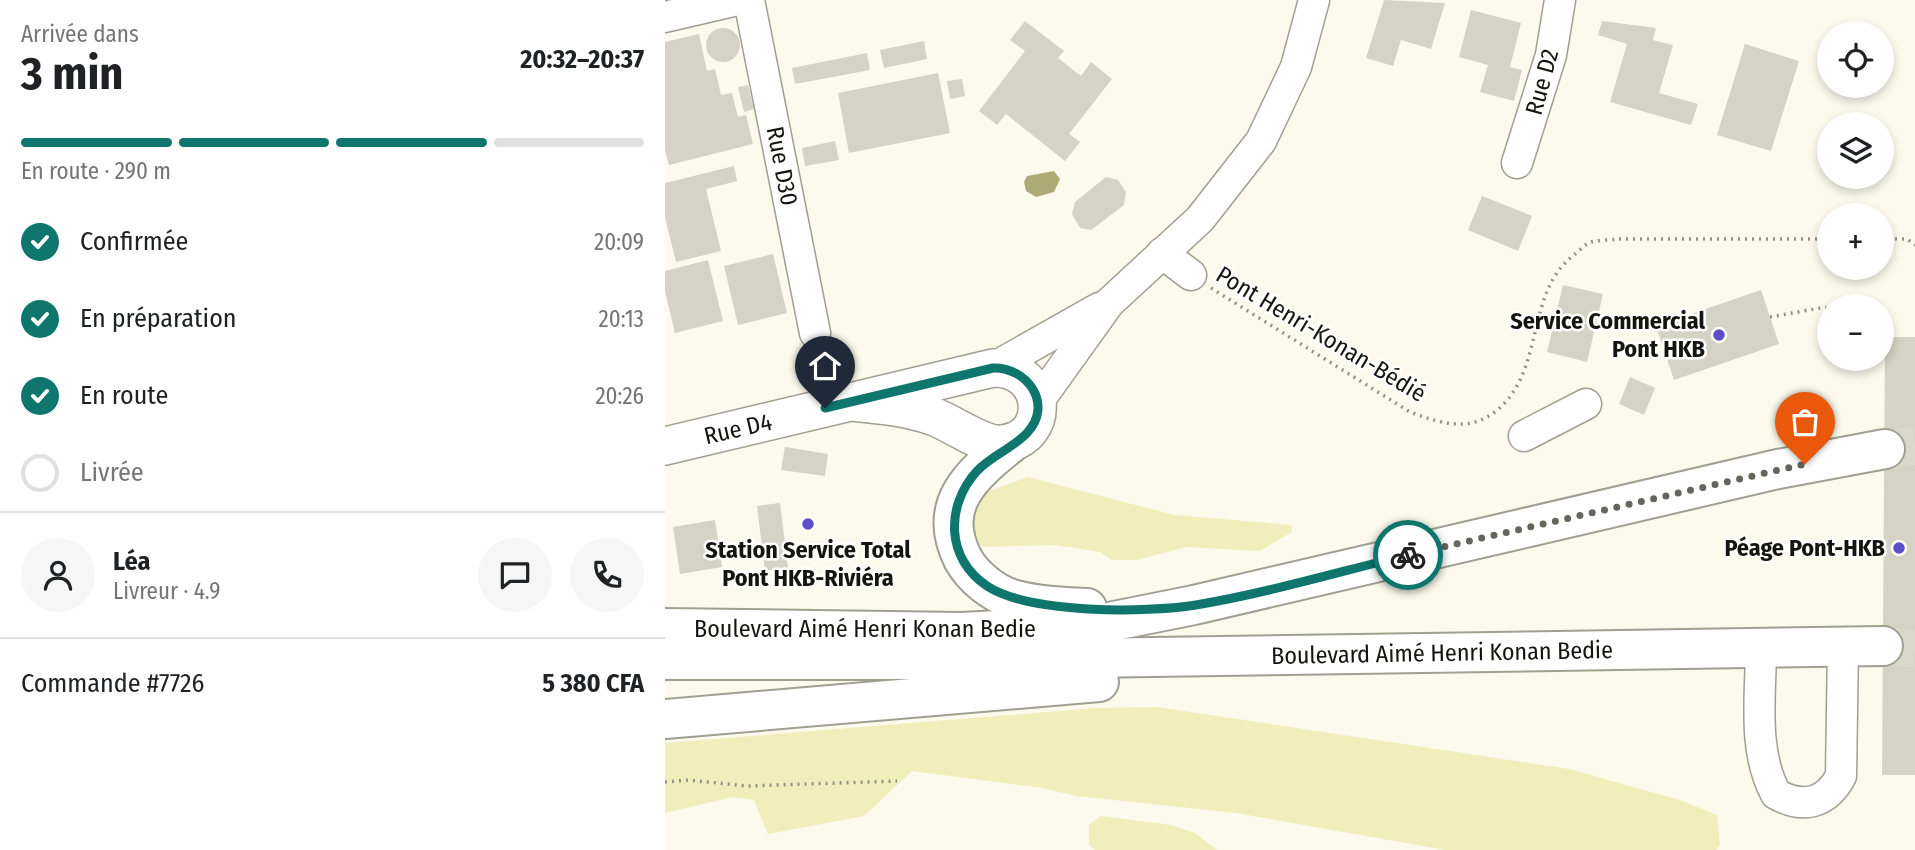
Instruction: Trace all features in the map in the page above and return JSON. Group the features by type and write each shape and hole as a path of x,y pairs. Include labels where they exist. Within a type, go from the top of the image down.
{"highway":[{"path":"1011,443 977,471 955,508 952,523 955,542 968,567 985,585 1010,598 1062,607 1194,605"},
{"name":"Boulevard Aimé Henri Konan Bedie","path":"665,628 961,632 1051,630 1136,618 1778,469 1885,449"},
{"name":"Boulevard Aimé Henri Konan Bedie","path":"665,660 1300,656 1883,646"},
{"path":"665,719 1104,681 1300,656"}],"main road":[{"path":"972,433 961,408 969,382 986,371 1005,368 1027,380 1038,402 1034,423 1027,433 1011,443"},
{"name":"Rue D4","path":"665,446 986,371"},
{"name":"Rue D4","path":"852,402 913,411 972,433 983,441 997,445 1011,443"}],"street":[{"path":"665,17 738,0"},
{"name":"Rue D30","path":"749,0 815,333"},
{"path":"1038,402 1109,303 1200,219 1261,141 1296,67 1314,0"},
{"name":"Rue D2","path":"1517,163 1551,55 1560,0"},
{"path":"1161,253 1191,275"},
{"path":"986,371 1109,303"},
{"path":"1524,436 1586,404"},
{"path":"1761,646 1761,754 1765,775 1776,794 1807,803 1819,801 1834,790 1842,776 1843,646"}],"path":[{"name":"Pont Henri-Konan-Bédié","path":"1191,275 1410,412 1440,422 1461,425 1484,421 1503,405 1519,386 1550,281 1567,261 1590,242 1618,239 1817,239"},
{"path":"1894,239 1907,239 1915,245"},
{"path":"1770,317 1817,309"},
{"path":"665,782 688,780 747,786 897,781"}],"shaded area":[{"path":"1054,171 1060,179 1054,192 1036,197 1026,191 1024,182 1027,176"},
{"path":"1028,477 1174,515 1292,525 1292,532 1259,551 1186,547 1137,560 1112,560 1100,552 1055,545 985,547 971,540 974,506 989,491"},
{"path":"1157,707 1569,769 1680,800 1717,815 1720,845 1716,850 1445,850 1236,813 1076,796 1043,788 912,771 864,816 768,834 754,800 733,797 665,813 665,743 1095,708"},
{"path":"1101,816 1171,825 1195,833 1217,850 1095,850 1089,845 1089,825"}],"building":[{"path":"1384,0 1445,3 1431,49 1401,40 1393,66 1366,58"},
{"path":"1471,10 1521,23 1510,67 1522,70 1514,101 1480,92 1488,65 1459,57"},
{"path":"1025,21 1064,51 1058,58 1081,76 1091,62 1112,79 1069,134 1080,142 1065,161 1006,114 997,125 979,111 1025,51 1010,40"},
{"path":"1602,21 1656,28 1653,40 1673,45 1659,93 1698,104 1691,125 1610,102 1627,44 1598,35"},
{"path":"723,28 735,33 740,45 735,57 723,62 711,57 706,45 711,33"},
{"path":"699,34 707,71 715,69 721,95 732,93 738,117 746,115 753,144 669,165 665,150 665,42"},
{"path":"924,41 927,59 884,68 880,50"},
{"path":"1745,44 1799,61 1771,151 1717,135"},
{"path":"867,53 870,70 795,84 792,68"},
{"path":"938,73 950,133 849,153 838,93"},
{"path":"962,79 965,96 950,99 947,81"},
{"path":"748,85 754,109 744,112 738,87"},
{"path":"835,141 839,160 805,166 802,148"},
{"path":"734,166 737,181 706,189 721,251 676,262 665,217 665,183"},
{"path":"1106,177 1118,180 1126,192 1124,205 1091,230 1080,228 1072,214 1075,202"},
{"path":"1482,196 1532,216 1518,251 1468,230"},
{"path":"773,254 787,313 738,325 724,266"},
{"path":"708,260 723,321 675,333 665,291 665,271"},
{"path":"1563,285 1603,294 1587,362 1547,352"},
{"path":"1761,290 1779,344 1674,380 1656,326"},
{"name":"Péage Pont-HKB","path":"1894,337 1915,337 1915,775 1882,775 1885,371 1894,371"},
{"path":"1630,377 1655,388 1644,415 1619,404"},
{"path":"785,447 828,454 825,476 781,470"},
{"path":"780,503 788,568 765,571 757,506"},
{"path":"715,520 722,567 680,574 673,527"}],"tunnel":[{"path":"1885,449 1915,446"},
{"path":"1883,646 1915,649"}],"way so far":[{"path":"1408,555 1805,464"}],"place":[{"name":"Service Commercial Pont HKB","path":"1719,335"},
{"name":"Station Service Total Pont HKB-Riviéra","path":"808,524"},
{"name":"Péage Pont-HKB","path":"1899,548"}],"route":[{"path":"825,408 993,368 1017,372 1027,380 1038,402 1034,423 1027,433 977,471 965,486 955,508 952,523 955,542 968,567 985,585 1010,598 1041,605 1104,609 1194,605 1408,555"}]}
